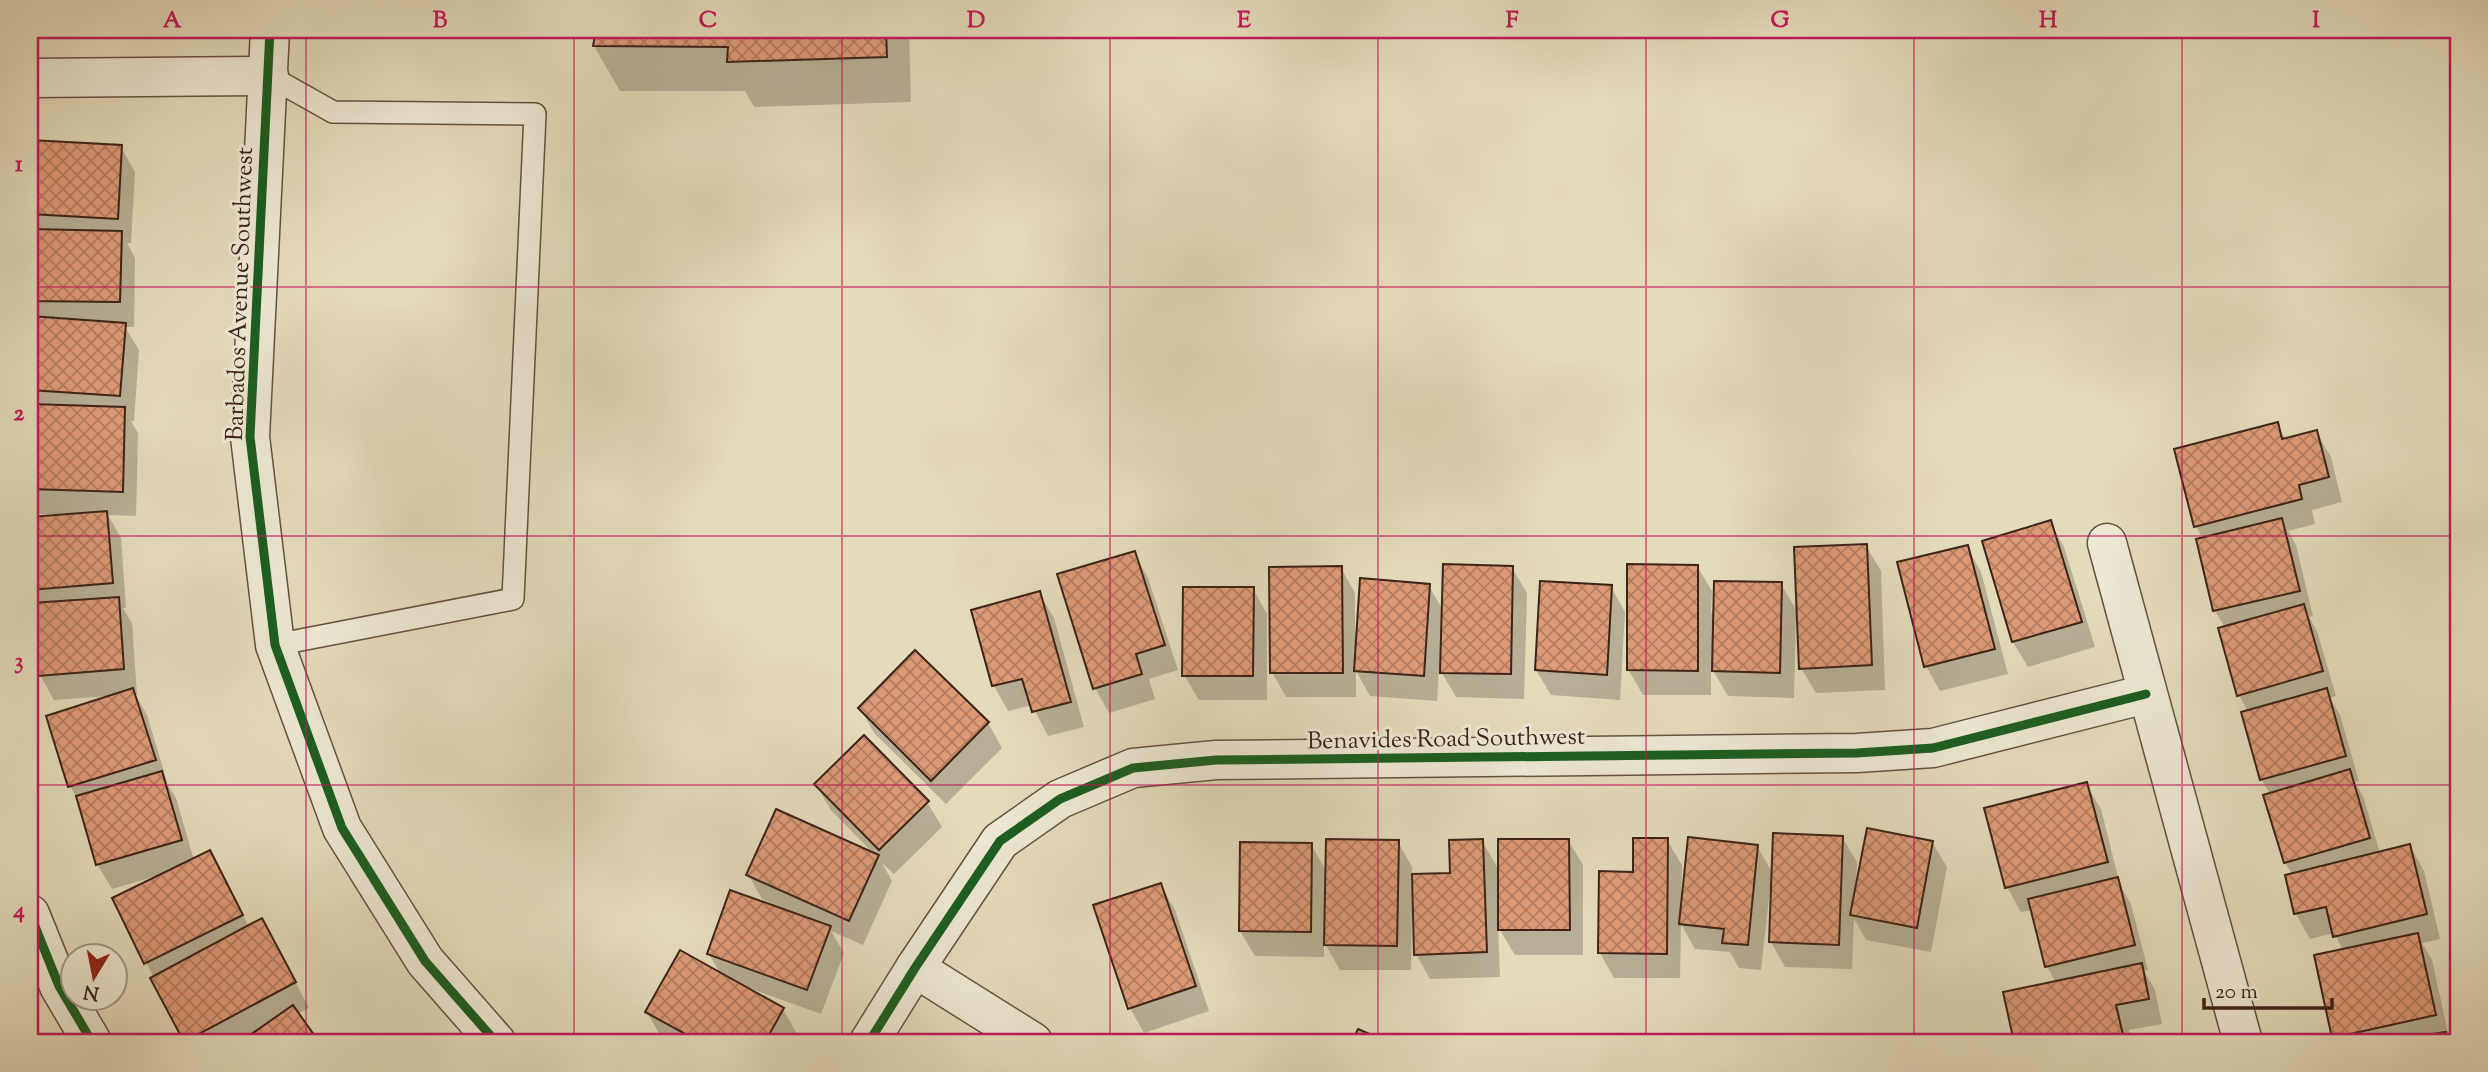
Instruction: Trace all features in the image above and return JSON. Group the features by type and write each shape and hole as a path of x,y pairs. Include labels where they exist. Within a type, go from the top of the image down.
{"street":[{"name":"Barbados Avenue Southwest","path":"270,30 250,437 275,645 342,828 425,961 496,1042"},
{"path":"30,78 269,76"},
{"path":"2107,543 2243,1042"},
{"name":"Benavides Road Southwest","path":"869,1042 1000,841 1060,799 1133,768 1216,760 1857,753 1933,748 2146,694"},
{"path":"30,914 59,986 92,1042"},
{"path":"915,968 1033,1042"}],"lane":[{"path":"269,76 333,112 535,114 513,599 275,645"}],"building":[{"path":"596,30 886,30 887,57 727,62 728,47 593,46"},
{"path":"30,140 122,145 118,219 30,214"},
{"path":"30,229 122,231 120,302 30,301"},
{"path":"30,316 126,323 120,396 30,390"},
{"path":"30,404 125,407 123,492 30,489"},
{"path":"2278,422 2282,439 2317,430 2329,477 2299,485 2302,499 2194,527 2174,449"},
{"path":"107,511 113,583 30,590 30,517"},
{"path":"2282,518 2300,591 2213,611 2196,539"},
{"path":"2051,520 2082,622 2012,642 1982,541"},
{"path":"1867,544 1872,665 1799,669 1794,547"},
{"path":"1968,545 1995,649 1924,667 1897,562"},
{"path":"1135,551 1165,645 1136,654 1142,674 1093,689 1057,574"},
{"path":"1443,564 1513,566 1511,674 1440,673"},
{"path":"1627,564 1698,565 1698,671 1627,670"},
{"path":"1342,566 1343,673 1270,673 1269,567"},
{"path":"1360,578 1430,584 1424,676 1354,671"},
{"path":"1540,581 1612,585 1607,675 1535,670"},
{"path":"1714,581 1782,582 1780,673 1712,671"},
{"path":"1183,587 1254,587 1253,676 1182,676"},
{"path":"1040,591 1071,702 1032,712 1022,679 992,686 971,610"},
{"path":"119,597 124,669 38,676 32,603"},
{"path":"2304,604 2323,671 2237,696 2218,628"},
{"path":"915,650 989,722 931,781 858,708"},
{"path":"133,688 156,760 68,787 46,716"},
{"path":"2327,688 2346,756 2260,780 2241,712"},
{"path":"864,735 929,801 879,850 814,784"},
{"path":"2350,769 2370,838 2284,863 2263,795"},
{"path":"162,771 182,840 96,865 76,796"},
{"path":"2087,782 2108,862 2005,888 1984,808"},
{"path":"776,809 879,855 849,921 746,875"},
{"path":"1867,828 1933,841 1917,928 1850,915"},
{"path":"1773,833 1843,836 1839,945 1769,942"},
{"path":"1688,837 1758,845 1748,945 1722,943 1724,929 1679,924"},
{"path":"1633,838 1668,838 1667,954 1598,953 1599,871 1633,872"},
{"path":"1326,839 1399,840 1397,946 1324,945"},
{"path":"1483,839 1487,952 1414,955 1412,874 1450,873 1449,840"},
{"path":"1498,839 1569,839 1570,930 1498,930"},
{"path":"1240,842 1312,843 1311,932 1239,931"},
{"path":"2410,844 2427,914 2333,937 2326,907 2294,914 2285,875"},
{"path":"210,850 243,915 144,964 112,898"},
{"path":"2118,877 2135,945 2045,967 2028,899"},
{"path":"1161,883 1196,986 1128,1009 1093,905"},
{"path":"730,890 831,926 807,990 707,954"},
{"path":"262,918 296,982 184,1042 150,978"},
{"path":"2418,933 2436,1015 2332,1038 2314,955"},
{"path":"680,950 784,1008 765,1042 700,1042 645,1012"},
{"path":"2142,963 2149,999 2116,1005 2124,1039 2106,1042 2014,1042 2003,992"},
{"path":"293,1005 319,1042 240,1042"},
{"path":"1358,1029 1388,1042 1352,1042"},
{"path":"2446,1032 2448,1042 2377,1042"}],"cycle path":[{"path":"270,30 250,437 275,645 342,828 425,961 496,1042"},
{"path":"869,1042 1000,841 1060,799 1133,768 1216,760 1857,753 1933,748 2146,694"},
{"path":"30,914 59,986 92,1042"}]}
